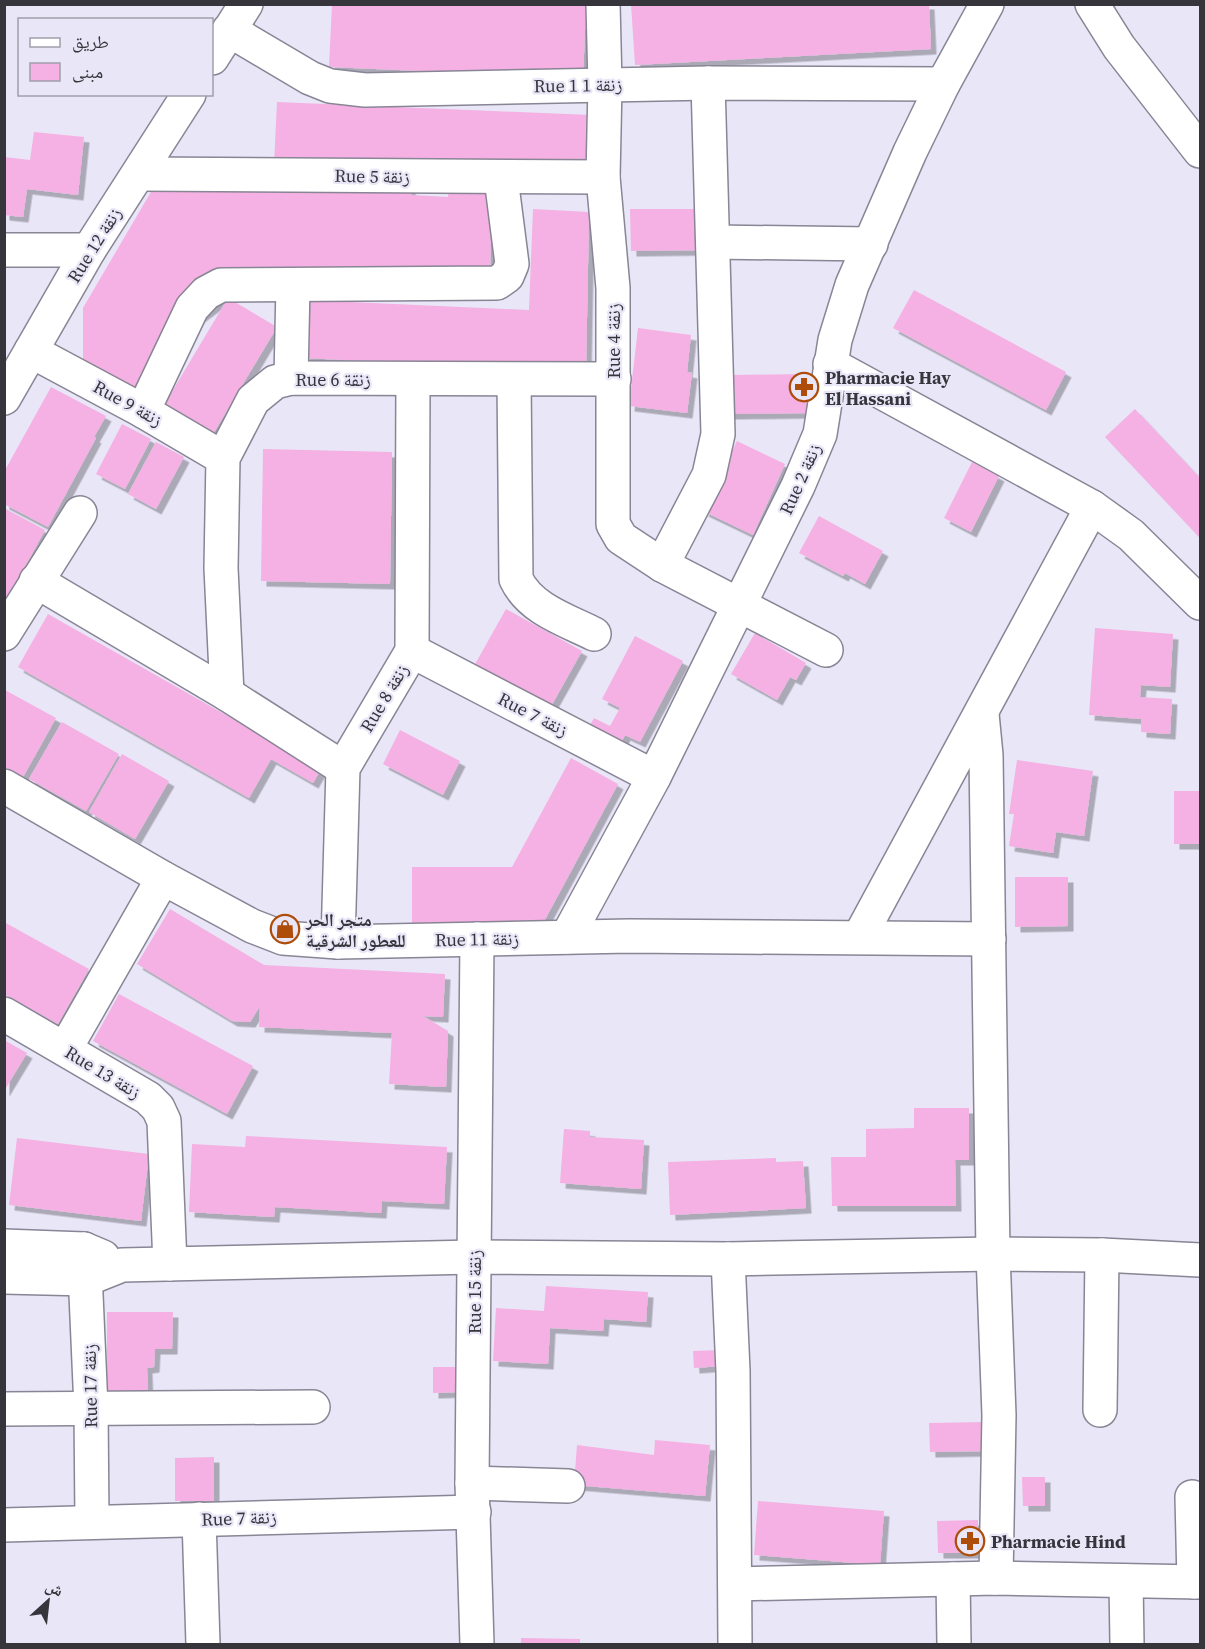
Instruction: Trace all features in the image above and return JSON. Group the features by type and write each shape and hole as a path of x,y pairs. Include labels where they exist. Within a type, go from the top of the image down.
{"street":[{"name":"Rue 4 زنقة","path":"603,4 606,85 603,177 613,288 613,524 621,538 662,565 826,650"},
{"name":"Rue 2 زنقة","path":"567,937 654,777 741,606 798,486 820,434 830,364 840,318 910,152 942,84 987,4"},
{"path":"1092,4 1119,47 1198,139"},
{"name":"Rue 1 زنقة 1","path":"237,17 310,78 330,86 365,90 708,83 942,84"},
{"path":"213,56 237,17"},
{"path":"662,565 709,475 718,434 708,83"},
{"name":"Rue 12 زنقة","path":"4,398 89,250 140,174 188,96"},
{"name":"Rue 5 زنقة","path":"140,174 603,177"},
{"path":"142,411 192,308 206,293 221,285 497,283 507,276 512,264 501,178"},
{"path":"713,242 871,244"},
{"path":"4,250 89,250"},
{"path":"291,378 293,286"},
{"name":"Rue 9 زنقة","path":"32,351 223,458"},
{"path":"830,364 1092,507 1131,535 1200,603"},
{"name":"Rue 6 زنقة","path":"227,694 221,568 223,458 253,400 276,382 291,378 614,379"},
{"name":"Rue 8 زنقة","path":"338,942 343,768 412,651 413,379"},
{"path":"514,380 516,579 522,594 534,603 594,634"},
{"path":"860,936 982,714 1012,651 1092,507"},
{"path":"4,634 80,513"},
{"path":"36,581 227,694 343,768"},
{"name":"Rue 7 زنقة","path":"412,651 654,777"},
{"path":"982,714 986,755 993,1254 999,1415 996,1578"},
{"name":"Rue 11 زنقة","path":"4,786 163,878 252,926 282,938 338,942 567,937 860,936 989,939"},
{"path":"65,1049 163,878"},
{"name":"Rue 15 زنقة","path":"477,939 473,1257 473,1497 477,1644"},
{"name":"Rue 13 زنقة","path":"4,1014 147,1098 158,1108 164,1122 170,1264"},
{"path":"4,1246 86,1264"},
{"path":"4,1277 86,1264 473,1257 728,1259 993,1254 1102,1255 1200,1260"},
{"path":"1100,1410 1102,1255"},
{"path":"728,1259 735,1644"},
{"name":"Rue 17 زنقة","path":"86,1264 92,1522"},
{"path":"4,1409 313,1407"},
{"name":"Rue 7 زنقة","path":"4,1525 199,1519 473,1497 568,1486"},
{"path":"735,1584 996,1578 1197,1582 1192,1497"},
{"path":"199,1519 203,1644"},
{"path":"953,1579 954,1644"},
{"path":"1126,1581 1127,1644"}],"building":[{"path":"332,4 586,6 583,78 329,67"},
{"path":"631,4 929,4 931,49 635,65"},
{"path":"277,102 591,115 589,177 274,164"},
{"path":"34,132 84,137 78,195 27,189 23,217 4,215 4,157 30,160"},
{"path":"337,181 409,184 412,195 448,197 449,187 492,189 490,274 414,277 412,267 257,274 155,350 132,391 83,363 83,308 155,185 293,186 297,193 336,193"},
{"path":"533,209 589,212 586,372 304,358 307,300 529,310"},
{"path":"630,209 708,209 709,250 631,251"},
{"path":"914,290 1066,372 1046,410 893,328"},
{"path":"228,298 277,327 210,439 161,410"},
{"path":"638,328 691,335 687,372 692,373 687,413 629,406"},
{"path":"810,374 811,413 729,414 728,375"},
{"path":"51,387 106,416 48,527 4,504 4,472"},
{"path":"1135,409 1200,478 1200,538 1105,437"},
{"path":"122,424 151,439 125,489 96,474"},
{"path":"737,441 785,464 753,535 703,511"},
{"path":"156,442 184,457 156,509 128,494"},
{"path":"263,449 392,452 390,584 261,581"},
{"path":"972,462 999,476 971,532 944,518"},
{"path":"4,508 45,530 4,605"},
{"path":"819,516 883,551 865,584 845,573 843,576 799,553"},
{"path":"506,609 582,651 550,708 474,666"},
{"path":"48,614 321,769 313,783 271,759 249,798 18,667"},
{"path":"1095,628 1173,634 1170,687 1141,685 1140,697 1172,699 1170,734 1141,732 1141,719 1089,715"},
{"path":"755,633 806,663 796,680 790,677 777,700 731,674"},
{"path":"635,636 683,661 640,742 625,735 620,745 588,729 594,718 610,726 620,708 602,699"},
{"path":"5,690 56,718 23,777 5,767"},
{"path":"62,722 119,754 86,811 29,779"},
{"path":"400,730 460,761 443,795 383,764"},
{"path":"122,754 169,781 135,839 89,812"},
{"path":"571,758 618,784 542,925 412,925 412,867 512,867"},
{"path":"1017,760 1093,771 1084,836 1056,832 1053,853 1009,846 1014,814 1009,814"},
{"path":"1174,791 1200,791 1200,844 1174,844"},
{"path":"1015,877 1068,877 1068,926 1015,927"},
{"path":"170,909 264,965 445,974 443,1017 423,1016 448,1031 446,1087 389,1084 392,1033 259,1027 260,1006 250,1022 232,1021 137,964"},
{"path":"4,922 89,969 58,1024 4,994"},
{"path":"119,994 253,1066 227,1114 93,1041"},
{"path":"4,1040 27,1053 4,1091"},
{"path":"914,1108 969,1108 969,1160 955,1160 956,1206 832,1206 831,1157 866,1157 866,1129 914,1128"},
{"path":"564,1129 590,1131 590,1137 644,1140 641,1189 560,1183"},
{"path":"246,1136 447,1147 444,1204 382,1201 381,1213 275,1207 274,1217 189,1212 192,1144 245,1147"},
{"path":"17,1138 149,1154 141,1221 9,1205"},
{"path":"776,1158 776,1162 803,1161 806,1208 670,1215 668,1162"},
{"path":"546,1286 648,1292 646,1322 604,1319 603,1331 550,1328 548,1364 493,1361 496,1308 544,1311"},
{"path":"107,1312 173,1312 172,1349 155,1349 154,1367 147,1368 148,1397 107,1398"},
{"path":"721,1350 722,1366 694,1368 693,1351"},
{"path":"433,1367 462,1367 463,1392 433,1393"},
{"path":"986,1422 986,1451 930,1452 929,1423"},
{"path":"655,1440 710,1445 705,1496 574,1485 577,1445 654,1455"},
{"path":"214,1457 214,1501 175,1501 175,1458"},
{"path":"1022,1477 1045,1477 1045,1506 1023,1506"},
{"path":"758,1501 884,1511 880,1565 754,1555"},
{"path":"978,1520 978,1553 938,1553 937,1521"},
{"path":"521,1638 580,1639 580,1644 521,1644"}],"place":[{"name":"Pharmacie Hay El Hassani","path":"804,387"},
{"name":"متجر الحر للعطور الشرقية","path":"285,929"},
{"name":"Pharmacie Hind","path":"970,1541"}]}
